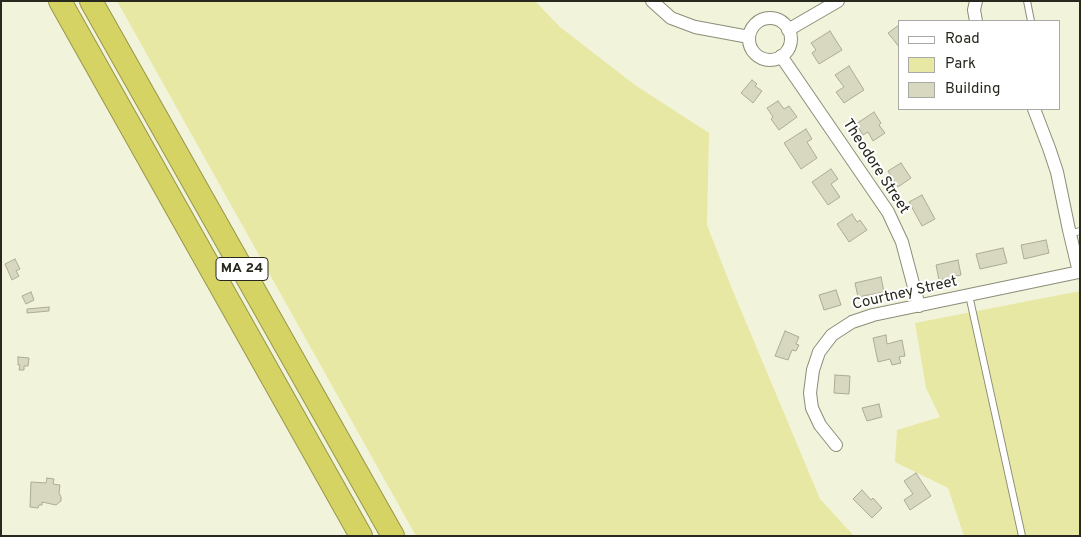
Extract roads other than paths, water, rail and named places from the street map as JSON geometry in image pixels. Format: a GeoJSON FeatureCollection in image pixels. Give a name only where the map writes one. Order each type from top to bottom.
{"type":"FeatureCollection","features":[{"type":"Feature","properties":{"kind":"highway","name":"MA 24"},"geometry":{"type":"LineString","coordinates":[[60,1],[361,536]]}},
{"type":"Feature","properties":{"kind":"highway","name":"MA 24"},"geometry":{"type":"LineString","coordinates":[[92,1],[393,536]]}},
{"type":"Feature","properties":{"kind":"street"},"geometry":{"type":"LineString","coordinates":[[652,1],[671,18],[696,27],[749,37]]}},
{"type":"Feature","properties":{"kind":"street"},"geometry":{"type":"LineString","coordinates":[[788,30],[838,1]]}},
{"type":"Feature","properties":{"kind":"street"},"geometry":{"type":"LineString","coordinates":[[976,1],[974,10],[976,20]]}},
{"type":"Feature","properties":{"kind":"street"},"geometry":{"type":"LineString","coordinates":[[766,19],[777,19],[788,30],[790,44],[781,56],[770,60],[759,57],[751,48],[750,32],[756,23],[766,19]]}},
{"type":"Feature","properties":{"kind":"street","name":"Theodore Street"},"geometry":{"type":"LineString","coordinates":[[781,56],[888,212],[902,242],[919,306]]}},
{"type":"Feature","properties":{"kind":"street","name":"Courtney Street"},"geometry":{"type":"LineString","coordinates":[[836,444],[820,425],[812,408],[810,393],[813,370],[819,352],[832,335],[852,322],[873,316],[1079,271],[1075,233],[1055,166],[1034,110]]}},
{"type":"Feature","properties":{"kind":"lane"},"geometry":{"type":"LineString","coordinates":[[1028,1],[1031,20]]}},
{"type":"Feature","properties":{"kind":"lane"},"geometry":{"type":"LineString","coordinates":[[970,296],[1022,536]]}}]}
